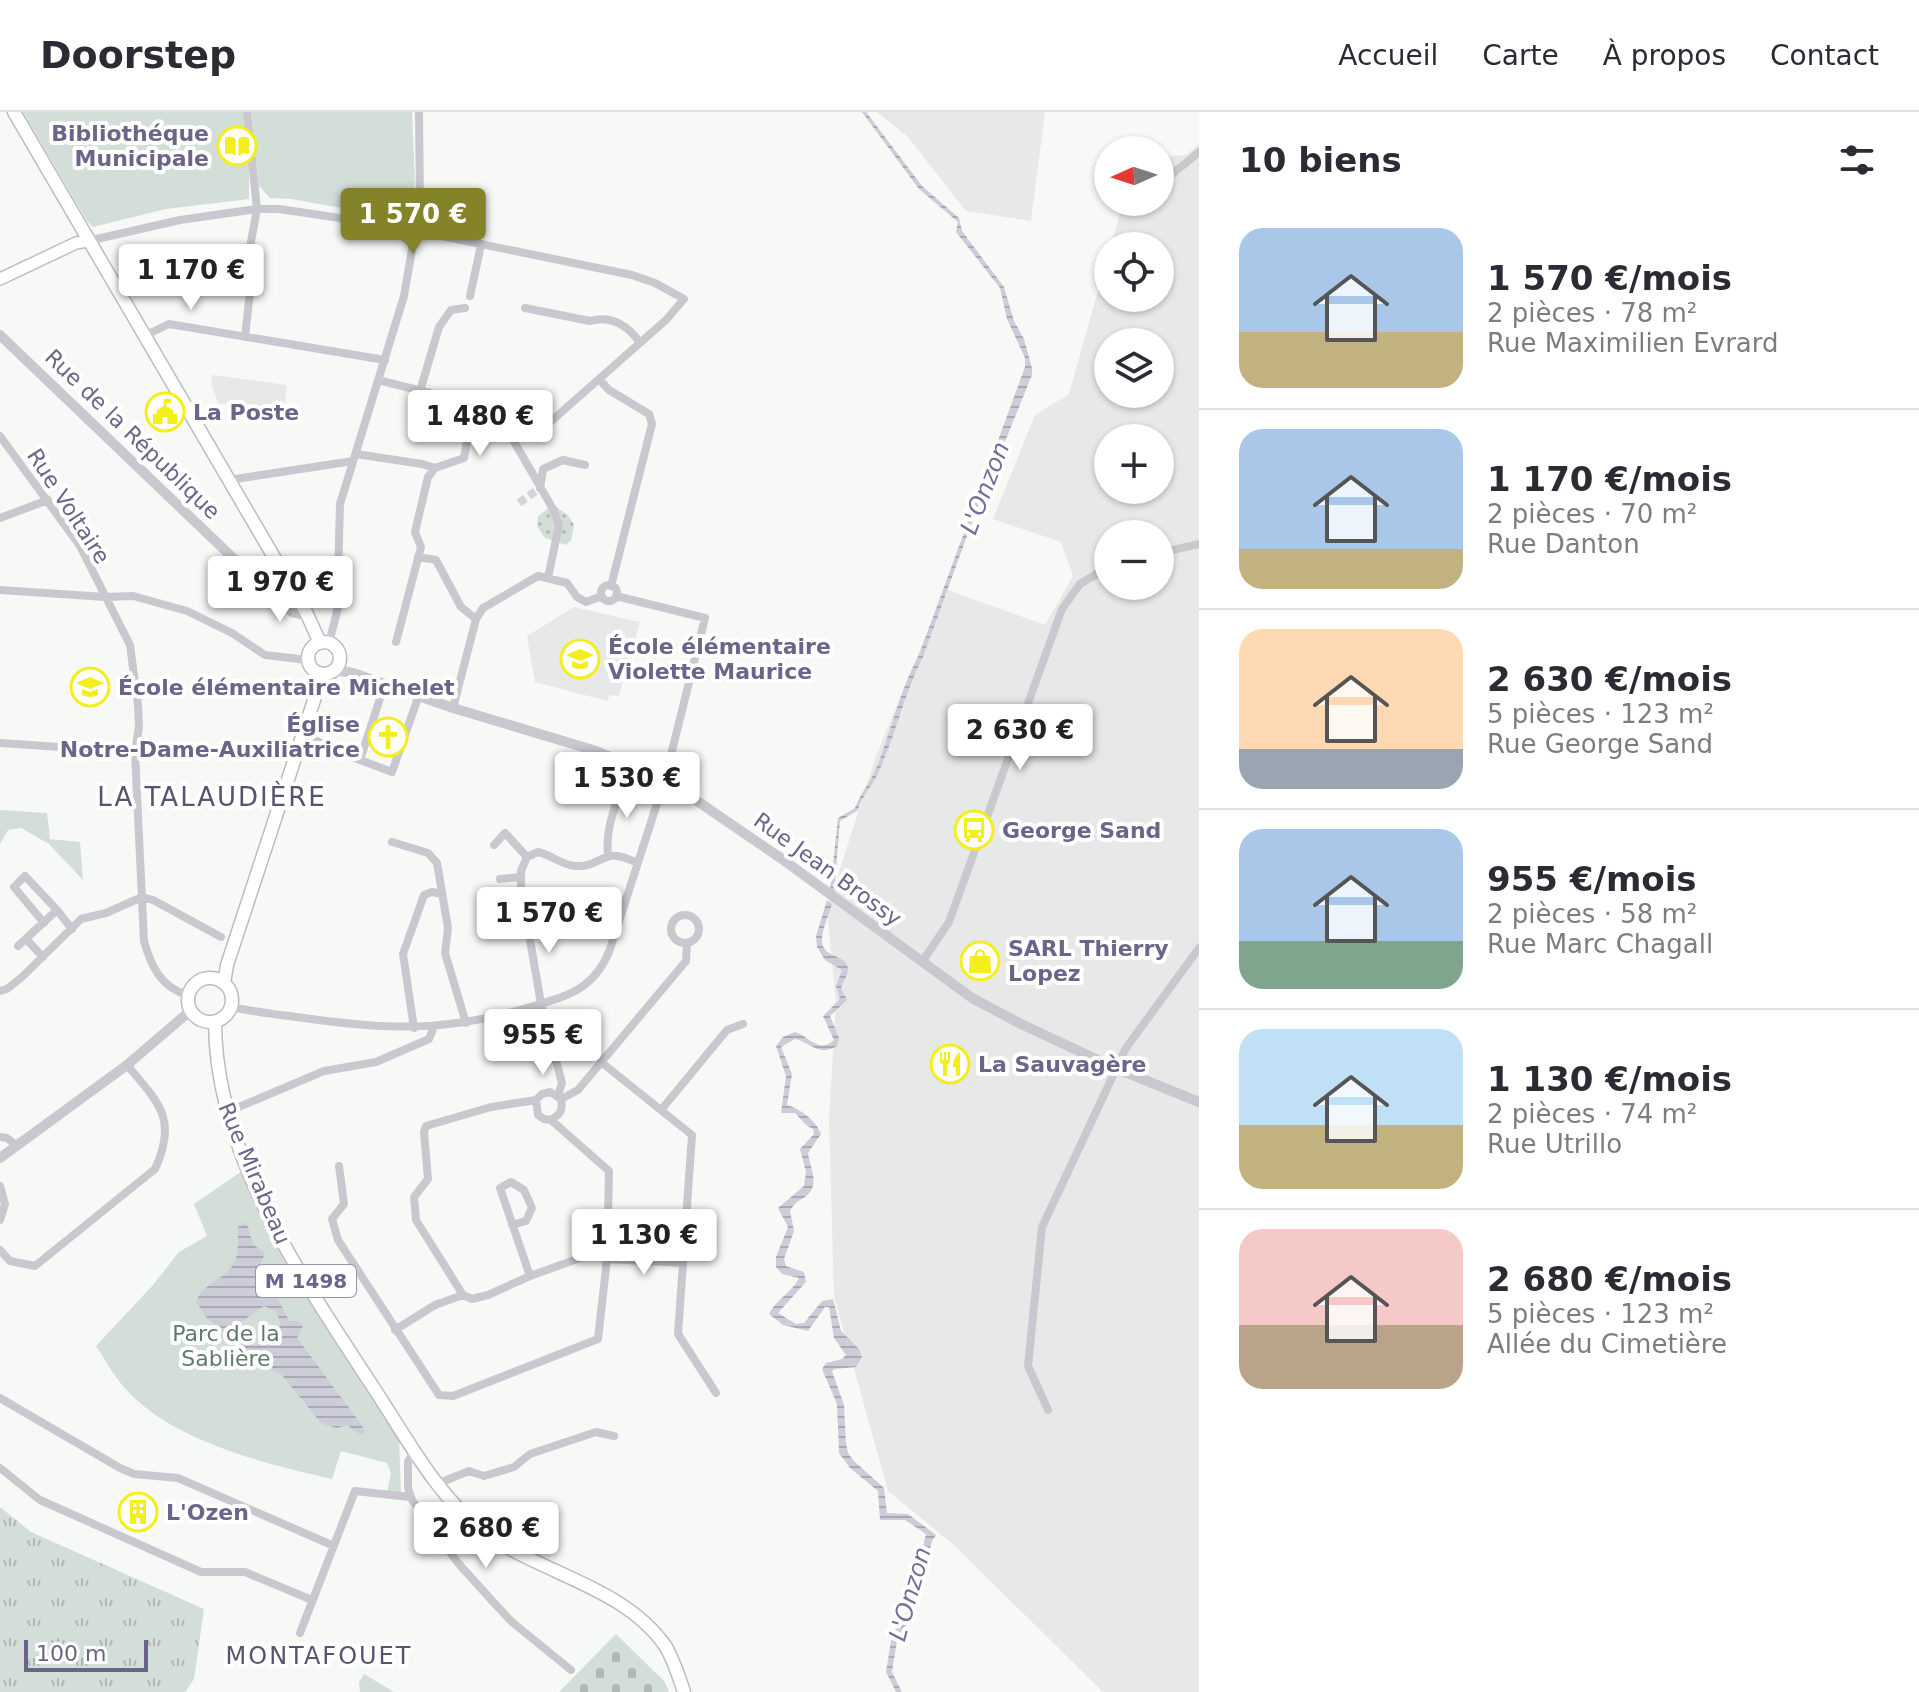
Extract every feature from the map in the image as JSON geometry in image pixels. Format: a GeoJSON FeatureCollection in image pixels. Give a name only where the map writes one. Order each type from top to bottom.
{"type":"FeatureCollection","features":[{"type":"Feature","properties":{"kind":"main road"},"geometry":{"type":"LineString","coordinates":[[14,112],[307,614],[325,643],[336,648],[333,669],[319,685],[227,965],[224,983]]}},
{"type":"Feature","properties":{"kind":"main road"},"geometry":{"type":"LineString","coordinates":[[0,279],[76,243],[88,241]]}},
{"type":"Feature","properties":{"kind":"main road"},"geometry":{"type":"LineString","coordinates":[[325,643],[312,647],[308,660],[312,669],[333,669]]}},
{"type":"Feature","properties":{"kind":"main road"},"geometry":{"type":"LineString","coordinates":[[203,979],[224,983],[231,994],[231,1007],[225,1017],[215,1022],[201,1021],[190,1011],[188,995],[196,982],[203,979]]}},
{"type":"Feature","properties":{"kind":"main road","name":"Rue Mirabeau"},"geometry":{"type":"LineString","coordinates":[[215,1022],[217,1068],[270,1219],[287,1252],[414,1451],[479,1528],[508,1547],[613,1601],[643,1621],[667,1650],[684,1692]]}},
{"type":"Feature","properties":{"kind":"street"},"geometry":{"type":"LineString","coordinates":[[245,337],[250,292],[246,269],[257,209],[247,112]]}},
{"type":"Feature","properties":{"kind":"street"},"geometry":{"type":"LineString","coordinates":[[325,643],[337,612],[340,504],[404,296],[420,207],[419,112]]}},
{"type":"Feature","properties":{"kind":"street"},"geometry":{"type":"LineString","coordinates":[[1174,173],[1199,152]]}},
{"type":"Feature","properties":{"kind":"street"},"geometry":{"type":"LineString","coordinates":[[88,241],[180,220],[257,209],[279,209],[401,227],[408,222],[415,231],[632,275],[684,299],[666,320],[549,423],[378,380]]}},
{"type":"Feature","properties":{"kind":"street"},"geometry":{"type":"LineString","coordinates":[[401,227],[401,238],[406,241],[415,231]]}},
{"type":"Feature","properties":{"kind":"street"},"geometry":{"type":"LineString","coordinates":[[470,296],[481,245]]}},
{"type":"Feature","properties":{"kind":"street"},"geometry":{"type":"LineString","coordinates":[[420,391],[439,327],[451,310],[465,308]]}},
{"type":"Feature","properties":{"kind":"street"},"geometry":{"type":"LineString","coordinates":[[525,308],[622,324],[632,331],[640,343]]}},
{"type":"Feature","properties":{"kind":"street"},"geometry":{"type":"LineString","coordinates":[[144,336],[169,324],[385,360]]}},
{"type":"Feature","properties":{"kind":"street","name":"Rue de la République"},"geometry":{"type":"LineString","coordinates":[[0,335],[292,612],[307,614]]}},
{"type":"Feature","properties":{"kind":"street"},"geometry":{"type":"LineString","coordinates":[[599,379],[609,390],[649,414],[652,424],[611,586]]}},
{"type":"Feature","properties":{"kind":"street"},"geometry":{"type":"LineString","coordinates":[[396,642],[421,547],[415,532],[428,477],[435,468],[464,458],[473,406]]}},
{"type":"Feature","properties":{"kind":"street"},"geometry":{"type":"LineString","coordinates":[[497,412],[559,525],[548,578]]}},
{"type":"Feature","properties":{"kind":"street","name":"Rue Voltaire"},"geometry":{"type":"LineString","coordinates":[[0,436],[80,546],[130,645],[138,705],[135,752],[144,941],[150,962],[160,978],[188,995]]}},
{"type":"Feature","properties":{"kind":"street"},"geometry":{"type":"LineString","coordinates":[[229,480],[354,458],[435,468]]}},
{"type":"Feature","properties":{"kind":"street"},"geometry":{"type":"LineString","coordinates":[[540,488],[543,469],[563,460],[585,465]]}},
{"type":"Feature","properties":{"kind":"street"},"geometry":{"type":"LineString","coordinates":[[0,518],[48,500]]}},
{"type":"Feature","properties":{"kind":"street"},"geometry":{"type":"LineString","coordinates":[[1174,550],[1199,544]]}},
{"type":"Feature","properties":{"kind":"street"},"geometry":{"type":"LineString","coordinates":[[418,557],[436,560],[461,607],[476,619]]}},
{"type":"Feature","properties":{"kind":"street"},"geometry":{"type":"LineString","coordinates":[[453,708],[476,619],[483,608],[538,576],[567,583],[577,597],[586,602],[602,596],[611,601],[616,596],[616,589],[611,586],[604,588],[602,596]]}},
{"type":"Feature","properties":{"kind":"street"},"geometry":{"type":"LineString","coordinates":[[922,962],[949,922],[1062,609],[1080,584],[1094,576]]}},
{"type":"Feature","properties":{"kind":"street"},"geometry":{"type":"LineString","coordinates":[[0,590],[133,596],[187,611],[232,633],[265,655],[308,660]]}},
{"type":"Feature","properties":{"kind":"street"},"geometry":{"type":"LineString","coordinates":[[231,1007],[363,1026],[434,1027],[466,1023],[541,1004],[574,992],[597,975],[610,949],[665,779],[705,618],[616,596]]}},
{"type":"Feature","properties":{"kind":"street","name":"Rue Jean Brossy"},"geometry":{"type":"LineString","coordinates":[[333,669],[593,750],[665,779],[782,859],[972,998],[1115,1068],[1199,1102]]}},
{"type":"Feature","properties":{"kind":"street"},"geometry":{"type":"LineString","coordinates":[[360,760],[385,683]]}},
{"type":"Feature","properties":{"kind":"street"},"geometry":{"type":"LineString","coordinates":[[303,735],[392,772],[419,695]]}},
{"type":"Feature","properties":{"kind":"street"},"geometry":{"type":"LineString","coordinates":[[0,743],[135,752]]}},
{"type":"Feature","properties":{"kind":"street"},"geometry":{"type":"LineString","coordinates":[[608,855],[606,843],[610,823],[623,783]]}},
{"type":"Feature","properties":{"kind":"street"},"geometry":{"type":"LineString","coordinates":[[494,845],[505,833],[527,857]]}},
{"type":"Feature","properties":{"kind":"street"},"geometry":{"type":"LineString","coordinates":[[392,842],[428,853],[437,863],[448,928],[445,953],[466,1023]]}},
{"type":"Feature","properties":{"kind":"street"},"geometry":{"type":"LineString","coordinates":[[551,1120],[559,1116],[563,1108],[559,1097],[562,1083],[541,1004],[521,871],[527,857],[538,852],[571,866],[582,866],[614,854],[637,863]]}},
{"type":"Feature","properties":{"kind":"street"},"geometry":{"type":"LineString","coordinates":[[44,923],[14,887],[25,876],[72,929]]}},
{"type":"Feature","properties":{"kind":"street"},"geometry":{"type":"LineString","coordinates":[[500,879],[521,877]]}},
{"type":"Feature","properties":{"kind":"street"},"geometry":{"type":"LineString","coordinates":[[414,1028],[403,954],[424,895],[432,892],[442,894]]}},
{"type":"Feature","properties":{"kind":"street"},"geometry":{"type":"LineString","coordinates":[[0,991],[7,989],[43,957],[81,919],[106,913],[142,897],[221,937]]}},
{"type":"Feature","properties":{"kind":"street"},"geometry":{"type":"LineString","coordinates":[[525,912],[550,903],[566,908]]}},
{"type":"Feature","properties":{"kind":"street"},"geometry":{"type":"LineString","coordinates":[[18,946],[57,910]]}},
{"type":"Feature","properties":{"kind":"street"},"geometry":{"type":"LineString","coordinates":[[26,939],[43,957]]}},
{"type":"Feature","properties":{"kind":"street"},"geometry":{"type":"LineString","coordinates":[[608,1248],[488,1295],[472,1299],[463,1295],[416,1220],[414,1197],[428,1179],[424,1132],[426,1126],[491,1107],[536,1100],[550,1092],[559,1097],[578,1090],[686,961],[687,943]]}},
{"type":"Feature","properties":{"kind":"street"},"geometry":{"type":"LineString","coordinates":[[1048,1410],[1028,1366],[1042,1227],[1126,1048],[1199,948]]}},
{"type":"Feature","properties":{"kind":"street"},"geometry":{"type":"LineString","coordinates":[[0,1158],[127,1065],[190,1011]]}},
{"type":"Feature","properties":{"kind":"street"},"geometry":{"type":"LineString","coordinates":[[661,1110],[727,1030],[743,1024]]}},
{"type":"Feature","properties":{"kind":"street"},"geometry":{"type":"LineString","coordinates":[[232,1110],[324,1071],[376,1062],[429,1039],[434,1027]]}},
{"type":"Feature","properties":{"kind":"street"},"geometry":{"type":"LineString","coordinates":[[601,1062],[692,1135],[678,1334],[716,1393]]}},
{"type":"Feature","properties":{"kind":"street"},"geometry":{"type":"LineString","coordinates":[[0,1250],[10,1261],[35,1266],[155,1169],[163,1151],[166,1120],[154,1097],[127,1065]]}},
{"type":"Feature","properties":{"kind":"street"},"geometry":{"type":"LineString","coordinates":[[339,1166],[344,1204],[332,1219],[338,1240],[439,1395],[453,1396],[598,1339],[608,1248],[609,1171],[551,1120],[538,1115],[536,1100]]}},
{"type":"Feature","properties":{"kind":"street"},"geometry":{"type":"LineString","coordinates":[[0,1137],[17,1146]]}},
{"type":"Feature","properties":{"kind":"street"},"geometry":{"type":"LineString","coordinates":[[512,1225],[526,1221],[532,1208],[524,1190],[511,1182],[500,1188],[512,1225],[530,1276]]}},
{"type":"Feature","properties":{"kind":"street"},"geometry":{"type":"LineString","coordinates":[[0,1186],[5,1204],[0,1220]]}},
{"type":"Feature","properties":{"kind":"street"},"geometry":{"type":"LineString","coordinates":[[607,1259],[683,1263]]}},
{"type":"Feature","properties":{"kind":"street"},"geometry":{"type":"LineString","coordinates":[[395,1330],[435,1305],[463,1295]]}},
{"type":"Feature","properties":{"kind":"street"},"geometry":{"type":"LineString","coordinates":[[0,1398],[134,1474],[178,1478],[334,1546]]}},
{"type":"Feature","properties":{"kind":"street"},"geometry":{"type":"LineString","coordinates":[[439,1483],[469,1471],[484,1476],[514,1467],[530,1454],[596,1432],[614,1436]]}},
{"type":"Feature","properties":{"kind":"street"},"geometry":{"type":"LineString","coordinates":[[414,1451],[408,1462],[410,1497],[458,1563],[496,1605],[571,1670]]}},
{"type":"Feature","properties":{"kind":"street"},"geometry":{"type":"LineString","coordinates":[[0,1468],[40,1500],[201,1572],[245,1572],[312,1600]]}},
{"type":"Feature","properties":{"kind":"street"},"geometry":{"type":"LineString","coordinates":[[300,1633],[355,1491],[410,1497]]}},
{"type":"Feature","properties":{"kind":"shaded area"},"geometry":{"type":"Polygon","coordinates":[[[862,112],[866,112],[922,186],[959,218],[962,231],[1004,287],[1014,321],[1024,339],[1032,375],[991,470],[879,771],[858,810],[840,821],[834,894],[830,891],[838,818],[855,808],[878,764],[1025,367],[1025,358],[1007,319],[1000,288],[956,232],[958,222],[919,189],[862,112]]]}},
{"type":"Feature","properties":{"kind":"shaded area"},"geometry":{"type":"Polygon","coordinates":[[[877,112],[1045,112],[1031,221],[966,211],[907,136],[877,112]]]}},
{"type":"Feature","properties":{"kind":"shaded area"},"geometry":{"type":"Polygon","coordinates":[[[1199,144],[1199,1692],[1103,1692],[955,1546],[888,1491],[834,1297],[829,1120],[836,1002],[827,910],[876,756],[945,589],[1045,625],[1073,576],[1061,542],[993,519],[1035,415],[1069,394],[1094,305],[1094,312],[1174,312],[1174,232],[1115,232],[1119,216],[1174,216],[1174,156],[1186,155],[1199,144]]]}},
{"type":"Feature","properties":{"kind":"shaded area"},"geometry":{"type":"Polygon","coordinates":[[[212,375],[287,385],[284,410],[218,403],[211,383],[212,375]]]}},
{"type":"Feature","properties":{"kind":"shaded area","name":"École élémentaire Violette Maurice"},"geometry":{"type":"Polygon","coordinates":[[[574,607],[640,622],[619,696],[610,695],[607,701],[535,682],[527,636],[574,607]]]}},
{"type":"Feature","properties":{"kind":"shaded area"},"geometry":{"type":"Polygon","coordinates":[[[827,900],[832,904],[822,942],[827,951],[847,964],[848,971],[841,988],[847,1000],[830,1016],[839,1038],[837,1046],[820,1050],[795,1039],[781,1047],[792,1074],[787,1105],[807,1116],[821,1134],[808,1153],[814,1182],[810,1192],[790,1211],[794,1231],[784,1259],[786,1266],[804,1272],[806,1282],[778,1313],[796,1324],[804,1323],[822,1301],[833,1299],[841,1331],[859,1349],[862,1357],[856,1367],[832,1371],[844,1405],[848,1453],[884,1488],[887,1513],[908,1514],[936,1535],[913,1614],[897,1641],[892,1672],[902,1692],[896,1692],[886,1672],[892,1635],[907,1612],[926,1534],[905,1520],[880,1520],[878,1491],[850,1468],[839,1453],[837,1404],[822,1369],[826,1363],[846,1355],[834,1338],[829,1307],[825,1307],[808,1331],[783,1325],[769,1314],[799,1278],[782,1274],[776,1267],[776,1257],[788,1227],[778,1208],[804,1186],[806,1172],[800,1149],[814,1134],[813,1129],[795,1113],[781,1113],[786,1076],[776,1046],[783,1037],[795,1032],[819,1045],[834,1040],[823,1016],[840,999],[836,986],[842,970],[825,960],[817,947],[816,936],[827,900]]]}},
{"type":"Feature","properties":{"kind":"shaded area"},"geometry":{"type":"Polygon","coordinates":[[[246,1222],[254,1244],[265,1252],[261,1264],[289,1321],[299,1321],[303,1326],[297,1338],[361,1424],[365,1432],[361,1435],[347,1425],[337,1428],[322,1424],[281,1374],[252,1359],[207,1318],[196,1302],[202,1291],[233,1265],[238,1227],[246,1222]],[[264,1306],[238,1324],[239,1334],[254,1346],[274,1337],[281,1324],[276,1311],[264,1306]]]}},
{"type":"Feature","properties":{"kind":"green space"},"geometry":{"type":"Polygon","coordinates":[[[23,112],[244,112],[249,199],[166,209],[93,227],[23,112]]]}},
{"type":"Feature","properties":{"kind":"green space"},"geometry":{"type":"Polygon","coordinates":[[[251,112],[412,112],[415,182],[412,206],[398,218],[270,198],[259,186],[251,112]]]}},
{"type":"Feature","properties":{"kind":"green space"},"geometry":{"type":"Polygon","coordinates":[[[553,505],[568,515],[574,525],[571,540],[566,545],[545,538],[537,526],[538,516],[553,505]]]}},
{"type":"Feature","properties":{"kind":"green space"},"geometry":{"type":"Polygon","coordinates":[[[0,810],[47,813],[50,839],[80,842],[83,880],[49,844],[21,828],[8,830],[0,844],[0,810]]]}},
{"type":"Feature","properties":{"kind":"green space","name":"Parc de la Sablière"},"geometry":{"type":"Polygon","coordinates":[[[242,1171],[282,1256],[399,1437],[401,1492],[387,1492],[391,1473],[387,1463],[341,1451],[332,1479],[249,1458],[193,1436],[143,1406],[120,1382],[96,1346],[179,1252],[207,1236],[194,1204],[242,1171]]]}},
{"type":"Feature","properties":{"kind":"green space"},"geometry":{"type":"Polygon","coordinates":[[[0,1507],[31,1532],[204,1609],[194,1679],[185,1692],[0,1692],[0,1507]]]}},
{"type":"Feature","properties":{"kind":"green space"},"geometry":{"type":"Polygon","coordinates":[[[616,1634],[665,1682],[669,1692],[559,1692],[616,1634]]]}},
{"type":"Feature","properties":{"kind":"green space"},"geometry":{"type":"Polygon","coordinates":[[[364,1674],[394,1692],[360,1692],[359,1682],[364,1674]]]}},
{"type":"Feature","properties":{"kind":"tunnel"},"geometry":{"type":"LineString","coordinates":[[519,503],[540,488]]}},
{"type":"Feature","properties":{"kind":"place","name":"Bibliothéque Municipale"},"geometry":{"type":"Point","coordinates":[237,146]}},
{"type":"Feature","properties":{"kind":"place","name":"La Poste"},"geometry":{"type":"Point","coordinates":[165,412]}},
{"type":"Feature","properties":{"kind":"place","name":"École élémentaire Violette Maurice"},"geometry":{"type":"Point","coordinates":[580,659]}},
{"type":"Feature","properties":{"kind":"place","name":"École élémentaire Michelet"},"geometry":{"type":"Point","coordinates":[90,687]}},
{"type":"Feature","properties":{"kind":"place","name":"Église Notre-Dame-Auxiliatrice"},"geometry":{"type":"Point","coordinates":[388,737]}},
{"type":"Feature","properties":{"kind":"place","name":"George Sand"},"geometry":{"type":"Point","coordinates":[974,830]}},
{"type":"Feature","properties":{"kind":"place","name":"SARL Thierry Lopez"},"geometry":{"type":"Point","coordinates":[980,961]}},
{"type":"Feature","properties":{"kind":"place","name":"La Sauvagère"},"geometry":{"type":"Point","coordinates":[950,1064]}},
{"type":"Feature","properties":{"kind":"place","name":"L'Ozen"},"geometry":{"type":"Point","coordinates":[138,1512]}},
{"type":"Feature","properties":{"kind":"district","name":"LA TALAUDIÈRE"},"geometry":{"type":"Point","coordinates":[212,797]}},
{"type":"Feature","properties":{"kind":"district","name":"MONTAFOUET"},"geometry":{"type":"Point","coordinates":[319,1656]}},
{"type":"Feature","properties":{"kind":"water label","name":"L'Onzon"},"geometry":{"type":"Point","coordinates":[985,488]}},
{"type":"Feature","properties":{"kind":"water label","name":"L'Onzon"},"geometry":{"type":"Point","coordinates":[910,1594]}}]}
